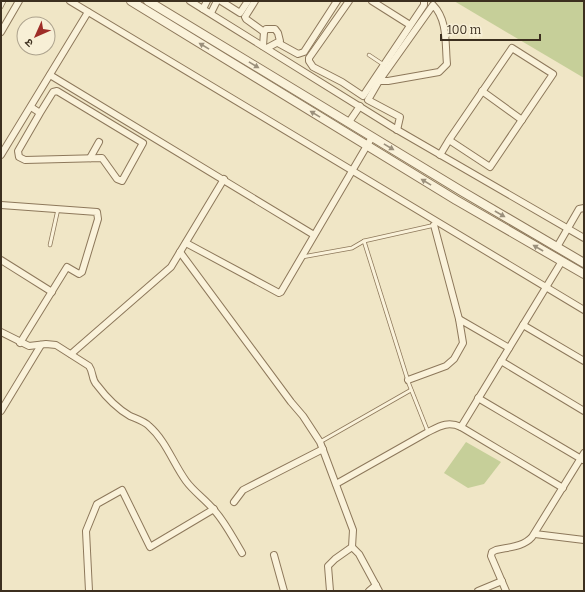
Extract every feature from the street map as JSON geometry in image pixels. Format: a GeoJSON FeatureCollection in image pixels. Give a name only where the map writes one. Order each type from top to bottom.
{"type":"FeatureCollection","features":[{"type":"Feature","properties":{"kind":"street"},"geometry":{"type":"LineString","coordinates":[[2,30],[20,1]]}},
{"type":"Feature","properties":{"kind":"street"},"geometry":{"type":"LineString","coordinates":[[70,1],[352,170],[437,224],[584,310]]}},
{"type":"Feature","properties":{"kind":"street"},"geometry":{"type":"LineString","coordinates":[[131,1],[456,200],[584,274]]}},
{"type":"Feature","properties":{"kind":"street"},"geometry":{"type":"LineString","coordinates":[[148,1],[584,263]]}},
{"type":"Feature","properties":{"kind":"street"},"geometry":{"type":"LineString","coordinates":[[190,1],[397,130],[584,238]]}},
{"type":"Feature","properties":{"kind":"street"},"geometry":{"type":"LineString","coordinates":[[203,8],[207,1]]}},
{"type":"Feature","properties":{"kind":"street"},"geometry":{"type":"LineString","coordinates":[[211,13],[217,1]]}},
{"type":"Feature","properties":{"kind":"street"},"geometry":{"type":"LineString","coordinates":[[221,1],[240,13],[248,1]]}},
{"type":"Feature","properties":{"kind":"street"},"geometry":{"type":"LineString","coordinates":[[254,1],[245,17],[264,32]]}},
{"type":"Feature","properties":{"kind":"street"},"geometry":{"type":"LineString","coordinates":[[265,47],[278,43],[298,54],[301,54],[304,52],[337,1]]}},
{"type":"Feature","properties":{"kind":"street"},"geometry":{"type":"LineString","coordinates":[[349,1],[309,58],[309,61],[313,66],[342,82],[363,96],[424,5],[424,1]]}},
{"type":"Feature","properties":{"kind":"street"},"geometry":{"type":"LineString","coordinates":[[372,1],[410,24]]}},
{"type":"Feature","properties":{"kind":"street"},"geometry":{"type":"LineString","coordinates":[[379,81],[388,81],[439,72],[447,64],[443,21],[439,10],[434,5],[379,81],[368,100],[400,117],[397,130]]}},
{"type":"Feature","properties":{"kind":"street"},"geometry":{"type":"LineString","coordinates":[[1,155],[88,12]]}},
{"type":"Feature","properties":{"kind":"street"},"geometry":{"type":"LineString","coordinates":[[264,32],[266,29],[275,29],[280,38],[278,43]]}},
{"type":"Feature","properties":{"kind":"street"},"geometry":{"type":"LineString","coordinates":[[264,32],[265,47]]}},
{"type":"Feature","properties":{"kind":"street"},"geometry":{"type":"LineString","coordinates":[[440,155],[449,140],[512,48],[553,74],[490,167],[449,140]]}},
{"type":"Feature","properties":{"kind":"street"},"geometry":{"type":"LineString","coordinates":[[50,75],[314,234]]}},
{"type":"Feature","properties":{"kind":"street"},"geometry":{"type":"LineString","coordinates":[[324,84],[329,75]]}},
{"type":"Feature","properties":{"kind":"street"},"geometry":{"type":"LineString","coordinates":[[337,92],[342,82]]}},
{"type":"Feature","properties":{"kind":"street"},"geometry":{"type":"LineString","coordinates":[[143,143],[57,91],[53,92],[18,151],[19,157],[25,160],[102,158],[117,179],[122,181],[148,134]]}},
{"type":"Feature","properties":{"kind":"street"},"geometry":{"type":"LineString","coordinates":[[482,91],[522,120]]}},
{"type":"Feature","properties":{"kind":"street"},"geometry":{"type":"LineString","coordinates":[[348,122],[360,106]]}},
{"type":"Feature","properties":{"kind":"street"},"geometry":{"type":"LineString","coordinates":[[30,107],[40,113]]}},
{"type":"Feature","properties":{"kind":"street"},"geometry":{"type":"LineString","coordinates":[[25,116],[35,122]]}},
{"type":"Feature","properties":{"kind":"street"},"geometry":{"type":"LineString","coordinates":[[186,242],[279,293],[282,291],[300,257],[372,137]]}},
{"type":"Feature","properties":{"kind":"street"},"geometry":{"type":"LineString","coordinates":[[90,158],[99,142]]}},
{"type":"Feature","properties":{"kind":"street"},"geometry":{"type":"LineString","coordinates":[[71,354],[171,267],[224,179]]}},
{"type":"Feature","properties":{"kind":"street"},"geometry":{"type":"LineString","coordinates":[[1,205],[98,212],[98,219],[82,272],[79,274],[67,268],[20,343]]}},
{"type":"Feature","properties":{"kind":"street"},"geometry":{"type":"LineString","coordinates":[[557,247],[579,209],[584,208]]}},
{"type":"Feature","properties":{"kind":"street"},"geometry":{"type":"LineString","coordinates":[[408,380],[446,366],[454,359],[463,343],[459,319],[437,224]]}},
{"type":"Feature","properties":{"kind":"street"},"geometry":{"type":"LineString","coordinates":[[180,252],[286,396],[303,416],[320,442],[353,530],[352,547],[359,554],[377,588],[368,591]]}},
{"type":"Feature","properties":{"kind":"street"},"geometry":{"type":"LineString","coordinates":[[1,260],[52,292]]}},
{"type":"Feature","properties":{"kind":"street"},"geometry":{"type":"LineString","coordinates":[[461,427],[562,261]]}},
{"type":"Feature","properties":{"kind":"street"},"geometry":{"type":"LineString","coordinates":[[459,319],[509,348]]}},
{"type":"Feature","properties":{"kind":"street"},"geometry":{"type":"LineString","coordinates":[[523,325],[584,360]]}},
{"type":"Feature","properties":{"kind":"street"},"geometry":{"type":"LineString","coordinates":[[1,332],[20,343],[29,346],[51,344],[71,354],[89,366],[93,371],[93,380],[95,384],[119,408],[148,425],[164,443],[185,479],[195,492],[214,509],[242,553]]}},
{"type":"Feature","properties":{"kind":"street"},"geometry":{"type":"LineString","coordinates":[[1,410],[41,345]]}},
{"type":"Feature","properties":{"kind":"street"},"geometry":{"type":"LineString","coordinates":[[501,362],[584,411]]}},
{"type":"Feature","properties":{"kind":"street"},"geometry":{"type":"LineString","coordinates":[[478,398],[582,460]]}},
{"type":"Feature","properties":{"kind":"street"},"geometry":{"type":"LineString","coordinates":[[336,484],[428,432],[446,424],[454,424],[563,488]]}},
{"type":"Feature","properties":{"kind":"street"},"geometry":{"type":"LineString","coordinates":[[234,502],[243,490],[323,449]]}},
{"type":"Feature","properties":{"kind":"street"},"geometry":{"type":"LineString","coordinates":[[506,591],[491,556],[492,552],[522,545],[528,542],[535,534],[582,460],[584,453]]}},
{"type":"Feature","properties":{"kind":"street"},"geometry":{"type":"LineString","coordinates":[[89,591],[86,532],[97,504],[122,490],[150,547],[214,509]]}},
{"type":"Feature","properties":{"kind":"street"},"geometry":{"type":"LineString","coordinates":[[535,534],[584,540]]}},
{"type":"Feature","properties":{"kind":"street"},"geometry":{"type":"LineString","coordinates":[[330,591],[328,566],[352,547]]}},
{"type":"Feature","properties":{"kind":"street"},"geometry":{"type":"LineString","coordinates":[[274,555],[284,591]]}},
{"type":"Feature","properties":{"kind":"street"},"geometry":{"type":"LineString","coordinates":[[478,591],[502,581]]}},
{"type":"Feature","properties":{"kind":"lane"},"geometry":{"type":"LineString","coordinates":[[1,7],[4,1]]}},
{"type":"Feature","properties":{"kind":"lane"},"geometry":{"type":"LineString","coordinates":[[369,55],[384,65]]}},
{"type":"Feature","properties":{"kind":"lane"},"geometry":{"type":"LineString","coordinates":[[50,245],[58,209]]}},
{"type":"Feature","properties":{"kind":"lane"},"geometry":{"type":"LineString","coordinates":[[300,257],[352,248],[364,241],[437,224]]}},
{"type":"Feature","properties":{"kind":"lane"},"geometry":{"type":"LineString","coordinates":[[364,241],[411,390],[428,432]]}},
{"type":"Feature","properties":{"kind":"lane"},"geometry":{"type":"LineString","coordinates":[[320,442],[411,390]]}},
{"type":"Feature","properties":{"kind":"green space"},"geometry":{"type":"Polygon","coordinates":[[[454,1],[584,1],[584,78],[454,1]]]}},
{"type":"Feature","properties":{"kind":"green space"},"geometry":{"type":"Polygon","coordinates":[[[466,442],[501,462],[484,484],[468,488],[444,473],[466,442]]]}}]}
